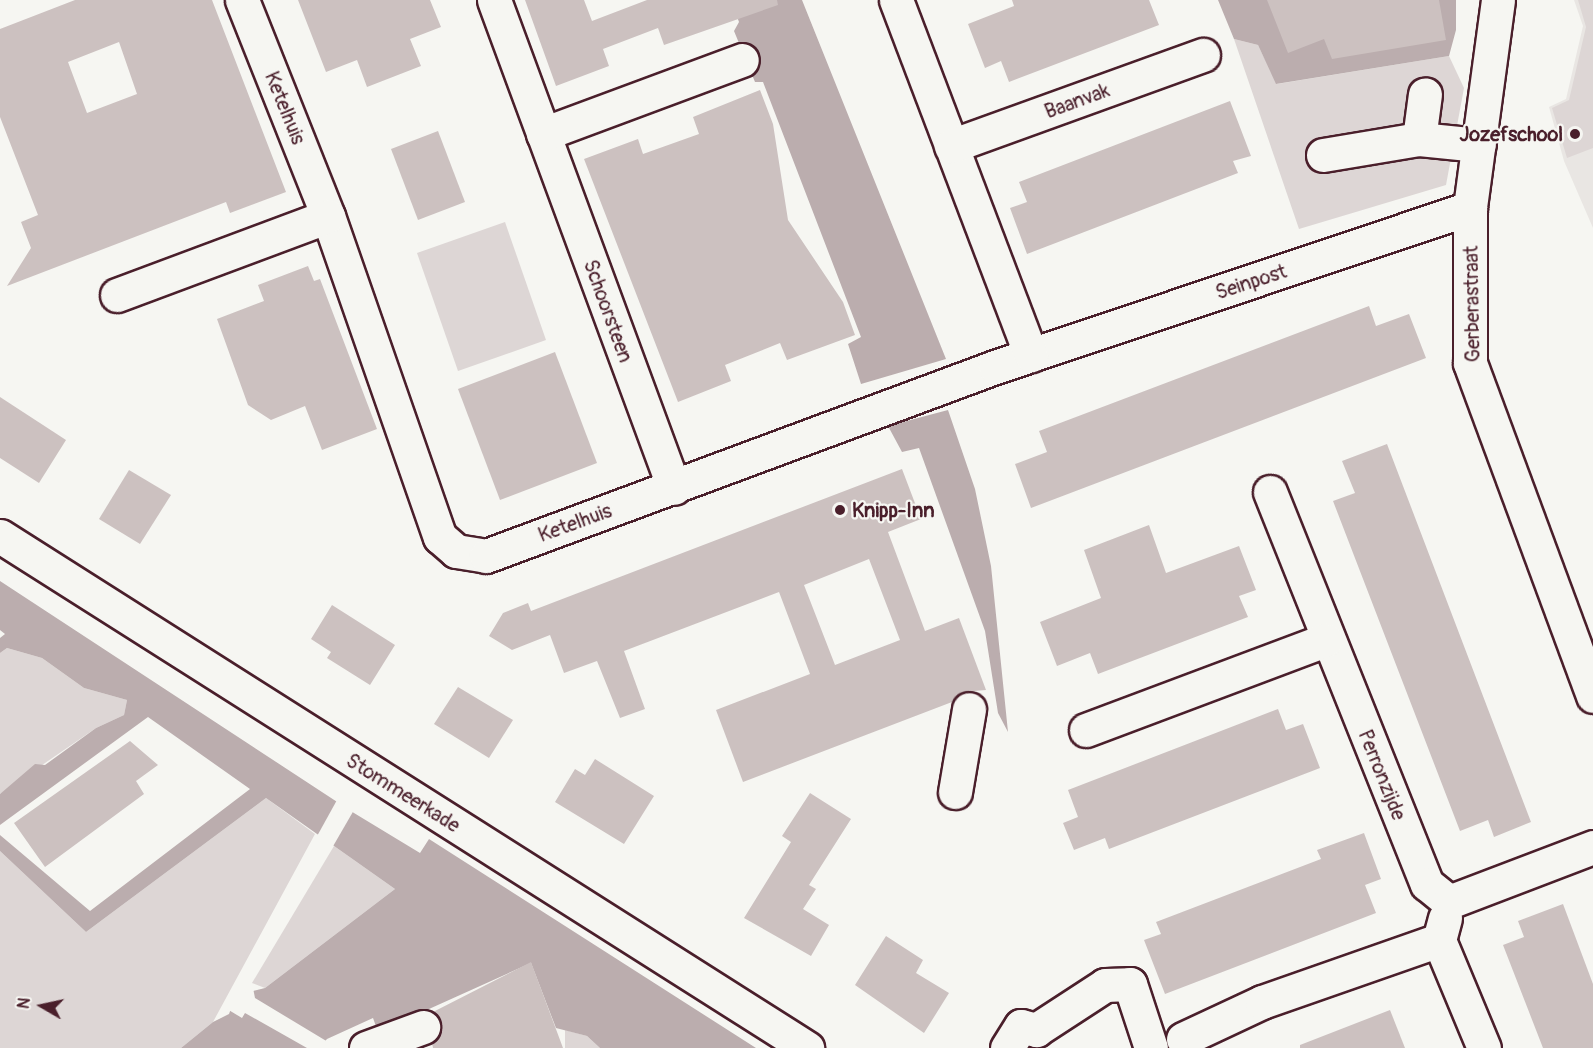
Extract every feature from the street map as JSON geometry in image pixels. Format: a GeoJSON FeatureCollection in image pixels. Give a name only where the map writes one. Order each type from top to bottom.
{"type":"FeatureCollection","features":[{"type":"Feature","properties":{"kind":"street","name":"Ketelhuis"},"geometry":{"type":"LineString","coordinates":[[242,0],[328,216],[440,537],[456,551],[486,556],[1031,355]]}},
{"type":"Feature","properties":{"kind":"street","name":"Schoorsteen"},"geometry":{"type":"LineString","coordinates":[[494,0],[674,488]]}},
{"type":"Feature","properties":{"kind":"street"},"geometry":{"type":"LineString","coordinates":[[896,0],[1031,355]]}},
{"type":"Feature","properties":{"kind":"street","name":"Gerberastraat"},"geometry":{"type":"LineString","coordinates":[[1498,0],[1470,208],[1470,363],[1593,696]]}},
{"type":"Feature","properties":{"kind":"street","name":"Baanvak"},"geometry":{"type":"LineString","coordinates":[[951,146],[1203,55]]}},
{"type":"Feature","properties":{"kind":"street"},"geometry":{"type":"LineString","coordinates":[[543,134],[742,60]]}},
{"type":"Feature","properties":{"kind":"street"},"geometry":{"type":"LineString","coordinates":[[1419,139],[1425,94]]}},
{"type":"Feature","properties":{"kind":"street"},"geometry":{"type":"LineString","coordinates":[[1323,154],[1419,139],[1479,145]]}},
{"type":"Feature","properties":{"kind":"street","name":"Seinpost"},"geometry":{"type":"LineString","coordinates":[[1031,355],[1470,208]]}},
{"type":"Feature","properties":{"kind":"street"},"geometry":{"type":"LineString","coordinates":[[117,296],[328,216]]}},
{"type":"Feature","properties":{"kind":"street","name":"Perronzijde"},"geometry":{"type":"LineString","coordinates":[[1270,492],[1326,639],[1427,884],[1449,902]]}},
{"type":"Feature","properties":{"kind":"street","name":"Stommeerkade"},"geometry":{"type":"LineString","coordinates":[[0,536],[807,1048]]}},
{"type":"Feature","properties":{"kind":"street"},"geometry":{"type":"LineString","coordinates":[[1086,730],[1326,639]]}},
{"type":"Feature","properties":{"kind":"street"},"geometry":{"type":"LineString","coordinates":[[955,792],[969,709]]}},
{"type":"Feature","properties":{"kind":"street"},"geometry":{"type":"LineString","coordinates":[[1484,1048],[1439,940],[1449,902],[1593,847]]}},
{"type":"Feature","properties":{"kind":"street"},"geometry":{"type":"LineString","coordinates":[[1183,1039],[1262,1002],[1439,940]]}},
{"type":"Feature","properties":{"kind":"street"},"geometry":{"type":"LineString","coordinates":[[1006,1048],[1021,1026],[1036,1030],[1105,985],[1130,984],[1151,1048]]}},
{"type":"Feature","properties":{"kind":"street"},"geometry":{"type":"LineString","coordinates":[[366,1048],[423,1027]]}},
{"type":"Feature","properties":{"kind":"shaded area"},"geometry":{"type":"Polygon","coordinates":[[[731,0],[802,0],[946,359],[861,384],[848,344],[861,337],[763,82],[755,82],[734,31],[739,22],[731,0]]]}},
{"type":"Feature","properties":{"kind":"shaded area"},"geometry":{"type":"Polygon","coordinates":[[[1218,0],[1456,0],[1456,30],[1449,56],[1276,84],[1258,45],[1234,39],[1218,0]]]}},
{"type":"Feature","properties":{"kind":"shaded area","name":"Jozefschool"},"geometry":{"type":"Polygon","coordinates":[[[1574,0],[1593,0],[1593,228],[1564,161],[1549,107],[1566,99],[1583,26],[1574,0]]]}},
{"type":"Feature","properties":{"kind":"shaded area","name":"Jozefschool"},"geometry":{"type":"Polygon","coordinates":[[[1578,0],[1593,0],[1593,148],[1567,158],[1552,108],[1569,100],[1586,27],[1578,0]]]}},
{"type":"Feature","properties":{"kind":"shaded area"},"geometry":{"type":"Polygon","coordinates":[[[1234,39],[1258,45],[1277,84],[1449,56],[1464,88],[1446,185],[1299,229],[1234,39]]]}},
{"type":"Feature","properties":{"kind":"shaded area"},"geometry":{"type":"Polygon","coordinates":[[[505,222],[546,340],[458,371],[417,253],[505,222]]]}},
{"type":"Feature","properties":{"kind":"shaded area"},"geometry":{"type":"Polygon","coordinates":[[[948,410],[975,489],[991,566],[1008,732],[998,713],[985,631],[919,448],[902,452],[888,426],[948,410]]]}},
{"type":"Feature","properties":{"kind":"shaded area"},"geometry":{"type":"Polygon","coordinates":[[[0,581],[354,813],[420,853],[429,839],[756,1048],[600,1048],[587,1036],[556,1028],[531,963],[378,1032],[373,1018],[327,1039],[319,1048],[181,1048],[213,1022],[229,1014],[233,1003],[245,993],[265,988],[395,889],[266,798],[86,932],[0,851],[0,835],[90,911],[250,789],[148,717],[0,825],[0,794],[35,764],[45,765],[96,728],[124,715],[127,700],[84,688],[42,658],[7,648],[0,653],[0,638],[5,634],[0,630],[0,581]]]}},
{"type":"Feature","properties":{"kind":"shaded area"},"geometry":{"type":"Polygon","coordinates":[[[7,648],[42,658],[84,688],[127,700],[124,715],[96,728],[0,794],[0,653],[7,648]]]}},
{"type":"Feature","properties":{"kind":"shaded area"},"geometry":{"type":"Polygon","coordinates":[[[266,798],[315,834],[213,1022],[181,1048],[0,1048],[0,851],[86,932],[266,798]]]}},
{"type":"Feature","properties":{"kind":"shaded area"},"geometry":{"type":"Polygon","coordinates":[[[334,846],[395,889],[265,988],[252,983],[334,846]]]}},
{"type":"Feature","properties":{"kind":"shaded area"},"geometry":{"type":"Polygon","coordinates":[[[565,1030],[587,1036],[600,1048],[565,1048],[565,1030]]]}},
{"type":"Feature","properties":{"kind":"pier"},"geometry":{"type":"Polygon","coordinates":[[[337,800],[354,810],[332,848],[316,838],[337,800]]]}},
{"type":"Feature","properties":{"kind":"pier"},"geometry":{"type":"Polygon","coordinates":[[[253,988],[255,998],[328,1042],[323,1048],[307,1048],[245,1013],[242,1018],[227,1009],[231,1000],[253,988]]]}},
{"type":"Feature","properties":{"kind":"building"},"geometry":{"type":"Polygon","coordinates":[[[75,0],[212,0],[286,192],[230,213],[226,202],[7,286],[31,248],[21,222],[38,215],[0,117],[0,29],[75,0]],[[119,42],[68,62],[87,113],[137,94],[119,42]]]}},
{"type":"Feature","properties":{"kind":"building"},"geometry":{"type":"Polygon","coordinates":[[[298,0],[430,0],[441,27],[410,39],[421,66],[367,87],[357,60],[326,72],[298,0]]]}},
{"type":"Feature","properties":{"kind":"building"},"geometry":{"type":"Polygon","coordinates":[[[525,0],[584,0],[592,21],[647,0],[777,0],[778,5],[664,45],[658,28],[603,49],[609,66],[556,86],[525,0]]]}},
{"type":"Feature","properties":{"kind":"building"},"geometry":{"type":"Polygon","coordinates":[[[1012,0],[1149,0],[1159,25],[1009,82],[1001,61],[985,68],[968,24],[1014,6],[1012,0]]]}},
{"type":"Feature","properties":{"kind":"building"},"geometry":{"type":"Polygon","coordinates":[[[1267,0],[1439,0],[1446,40],[1332,59],[1324,39],[1288,53],[1267,0]]]}},
{"type":"Feature","properties":{"kind":"building"},"geometry":{"type":"Polygon","coordinates":[[[760,90],[773,124],[788,220],[843,302],[855,335],[787,360],[780,343],[725,365],[731,381],[678,402],[584,159],[638,139],[643,154],[699,134],[693,117],[760,90]]]}},
{"type":"Feature","properties":{"kind":"building"},"geometry":{"type":"Polygon","coordinates":[[[1230,101],[1251,156],[1233,161],[1238,173],[1027,254],[1010,208],[1027,202],[1019,182],[1230,101]]]}},
{"type":"Feature","properties":{"kind":"building"},"geometry":{"type":"Polygon","coordinates":[[[438,131],[465,202],[418,220],[391,149],[438,131]]]}},
{"type":"Feature","properties":{"kind":"building"},"geometry":{"type":"Polygon","coordinates":[[[308,266],[314,281],[320,279],[377,429],[322,450],[305,406],[271,420],[248,405],[217,319],[264,301],[258,285],[308,266]]]}},
{"type":"Feature","properties":{"kind":"building"},"geometry":{"type":"Polygon","coordinates":[[[1369,306],[1376,326],[1409,314],[1426,358],[1031,508],[1015,464],[1047,452],[1039,431],[1369,306]]]}},
{"type":"Feature","properties":{"kind":"building"},"geometry":{"type":"Polygon","coordinates":[[[555,352],[597,463],[500,500],[458,389],[555,352]]]}},
{"type":"Feature","properties":{"kind":"building"},"geometry":{"type":"Polygon","coordinates":[[[0,397],[66,440],[39,483],[0,458],[0,397]]]}},
{"type":"Feature","properties":{"kind":"building"},"geometry":{"type":"Polygon","coordinates":[[[1387,444],[1531,822],[1494,837],[1488,820],[1460,831],[1333,501],[1355,493],[1342,461],[1387,444]]]}},
{"type":"Feature","properties":{"kind":"building"},"geometry":{"type":"Polygon","coordinates":[[[902,469],[921,519],[888,532],[925,631],[959,618],[986,690],[962,692],[952,702],[743,782],[716,710],[810,674],[779,592],[624,651],[645,709],[620,718],[597,661],[564,673],[550,635],[512,650],[489,636],[503,613],[528,603],[531,611],[902,469]],[[869,559],[804,585],[835,665],[900,640],[869,559]]]}},
{"type":"Feature","properties":{"kind":"building"},"geometry":{"type":"Polygon","coordinates":[[[129,470],[171,495],[140,544],[99,519],[129,470]]]}},
{"type":"Feature","properties":{"kind":"building"},"geometry":{"type":"Polygon","coordinates":[[[1149,525],[1166,573],[1239,546],[1256,590],[1239,596],[1248,617],[1098,674],[1090,653],[1057,666],[1040,622],[1101,598],[1084,550],[1149,525]]]}},
{"type":"Feature","properties":{"kind":"building"},"geometry":{"type":"Polygon","coordinates":[[[332,605],[395,645],[370,685],[327,658],[331,652],[311,639],[332,605]]]}},
{"type":"Feature","properties":{"kind":"building"},"geometry":{"type":"Polygon","coordinates":[[[458,687],[513,720],[489,758],[434,724],[458,687]]]}},
{"type":"Feature","properties":{"kind":"building"},"geometry":{"type":"Polygon","coordinates":[[[1278,709],[1286,730],[1303,724],[1320,768],[1109,849],[1105,838],[1074,850],[1063,823],[1078,817],[1068,790],[1278,709]]]}},
{"type":"Feature","properties":{"kind":"building"},"geometry":{"type":"Polygon","coordinates":[[[130,741],[158,765],[136,781],[144,794],[45,867],[14,823],[130,741]]]}},
{"type":"Feature","properties":{"kind":"building"},"geometry":{"type":"Polygon","coordinates":[[[595,759],[654,796],[624,844],[555,802],[575,769],[585,775],[595,759]]]}},
{"type":"Feature","properties":{"kind":"building"},"geometry":{"type":"Polygon","coordinates":[[[810,793],[851,819],[809,885],[816,889],[803,909],[829,925],[811,956],[744,918],[791,842],[782,836],[810,793]]]}},
{"type":"Feature","properties":{"kind":"building"},"geometry":{"type":"Polygon","coordinates":[[[1364,833],[1381,879],[1365,885],[1376,913],[1165,994],[1144,940],[1161,934],[1156,922],[1321,859],[1317,850],[1364,833]]]}},
{"type":"Feature","properties":{"kind":"building"},"geometry":{"type":"Polygon","coordinates":[[[1563,904],[1593,984],[1593,1048],[1543,1048],[1503,945],[1524,937],[1518,921],[1563,904]]]}},
{"type":"Feature","properties":{"kind":"building"},"geometry":{"type":"Polygon","coordinates":[[[886,936],[923,960],[916,973],[949,993],[924,1033],[855,985],[886,936]]]}},
{"type":"Feature","properties":{"kind":"building"},"geometry":{"type":"Polygon","coordinates":[[[531,962],[563,1048],[433,1048],[432,1043],[441,1030],[433,1012],[531,962]]]}},
{"type":"Feature","properties":{"kind":"building"},"geometry":{"type":"Polygon","coordinates":[[[1390,1010],[1405,1048],[1300,1048],[1300,1045],[1390,1010]]]}},
{"type":"Feature","properties":{"kind":"place","name":"Jozefschool"},"geometry":{"type":"Point","coordinates":[1575,134]}},
{"type":"Feature","properties":{"kind":"place","name":"Knipp-Inn"},"geometry":{"type":"Point","coordinates":[840,510]}}]}
